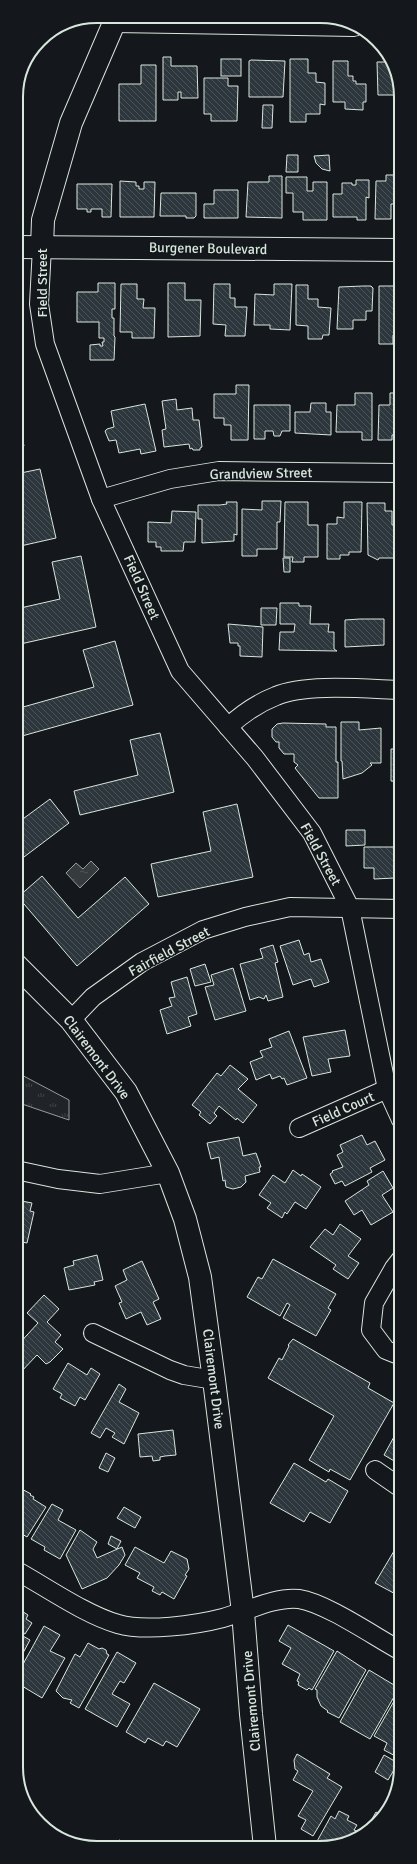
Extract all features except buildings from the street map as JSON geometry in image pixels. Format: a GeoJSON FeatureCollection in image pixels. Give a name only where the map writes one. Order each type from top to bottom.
{"type":"FeatureCollection","features":[{"type":"Feature","properties":{"kind":"main road","name":"Field Street"},"geometry":{"type":"LineString","coordinates":[[42,246],[43,220],[71,123],[114,23]]}},
{"type":"Feature","properties":{"kind":"main road","name":"Burgener Boulevard"},"geometry":{"type":"LineString","coordinates":[[23,247],[394,250]]}},
{"type":"Feature","properties":{"kind":"main road","name":"Clairemont Drive"},"geometry":{"type":"LineString","coordinates":[[23,972],[71,1020],[126,1092],[168,1173],[185,1219],[200,1277],[214,1380],[243,1612],[251,1714],[264,1841]]}},
{"type":"Feature","properties":{"kind":"street"},"geometry":{"type":"LineString","coordinates":[[217,23],[341,27]]}},
{"type":"Feature","properties":{"kind":"street","name":"Field Street"},"geometry":{"type":"LineString","coordinates":[[42,246],[39,304],[45,344],[101,499],[180,671],[255,758],[312,833],[350,908],[387,1089],[394,1104]]}},
{"type":"Feature","properties":{"kind":"street","name":"Grandview Street"},"geometry":{"type":"LineString","coordinates":[[101,499],[170,479],[219,471],[394,473]]}},
{"type":"Feature","properties":{"kind":"street"},"geometry":{"type":"LineString","coordinates":[[228,727],[241,714],[277,695],[310,689],[394,690]]}},
{"type":"Feature","properties":{"kind":"street","name":"Fairfield Street"},"geometry":{"type":"LineString","coordinates":[[71,1020],[93,997],[142,962],[203,930],[245,916],[290,907],[394,909]]}},
{"type":"Feature","properties":{"kind":"street","name":"Field Court"},"geometry":{"type":"LineString","coordinates":[[299,1128],[387,1089]]}},
{"type":"Feature","properties":{"kind":"street"},"geometry":{"type":"LineString","coordinates":[[23,1172],[58,1179],[100,1184],[168,1173]]}},
{"type":"Feature","properties":{"kind":"street"},"geometry":{"type":"LineString","coordinates":[[394,1268],[374,1303],[371,1330],[386,1350],[394,1353]]}},
{"type":"Feature","properties":{"kind":"street"},"geometry":{"type":"LineString","coordinates":[[93,1333],[170,1370],[184,1375],[214,1380]]}},
{"type":"Feature","properties":{"kind":"street"},"geometry":{"type":"LineString","coordinates":[[375,1470],[394,1483]]}},
{"type":"Feature","properties":{"kind":"street"},"geometry":{"type":"LineString","coordinates":[[23,1574],[98,1616],[119,1625],[146,1627],[202,1623],[243,1612],[268,1603],[284,1599],[298,1599],[316,1604],[394,1647]]}},
{"type":"Feature","properties":{"kind":"green space"},"geometry":{"type":"Polygon","coordinates":[[[23,1076],[69,1100],[69,1120],[23,1104],[23,1076]]]}},
{"type":"Feature","properties":{"kind":"water"},"geometry":{"type":"Polygon","coordinates":[[[91,861],[99,869],[80,888],[66,873],[76,863],[83,869],[91,861]]]}}]}
